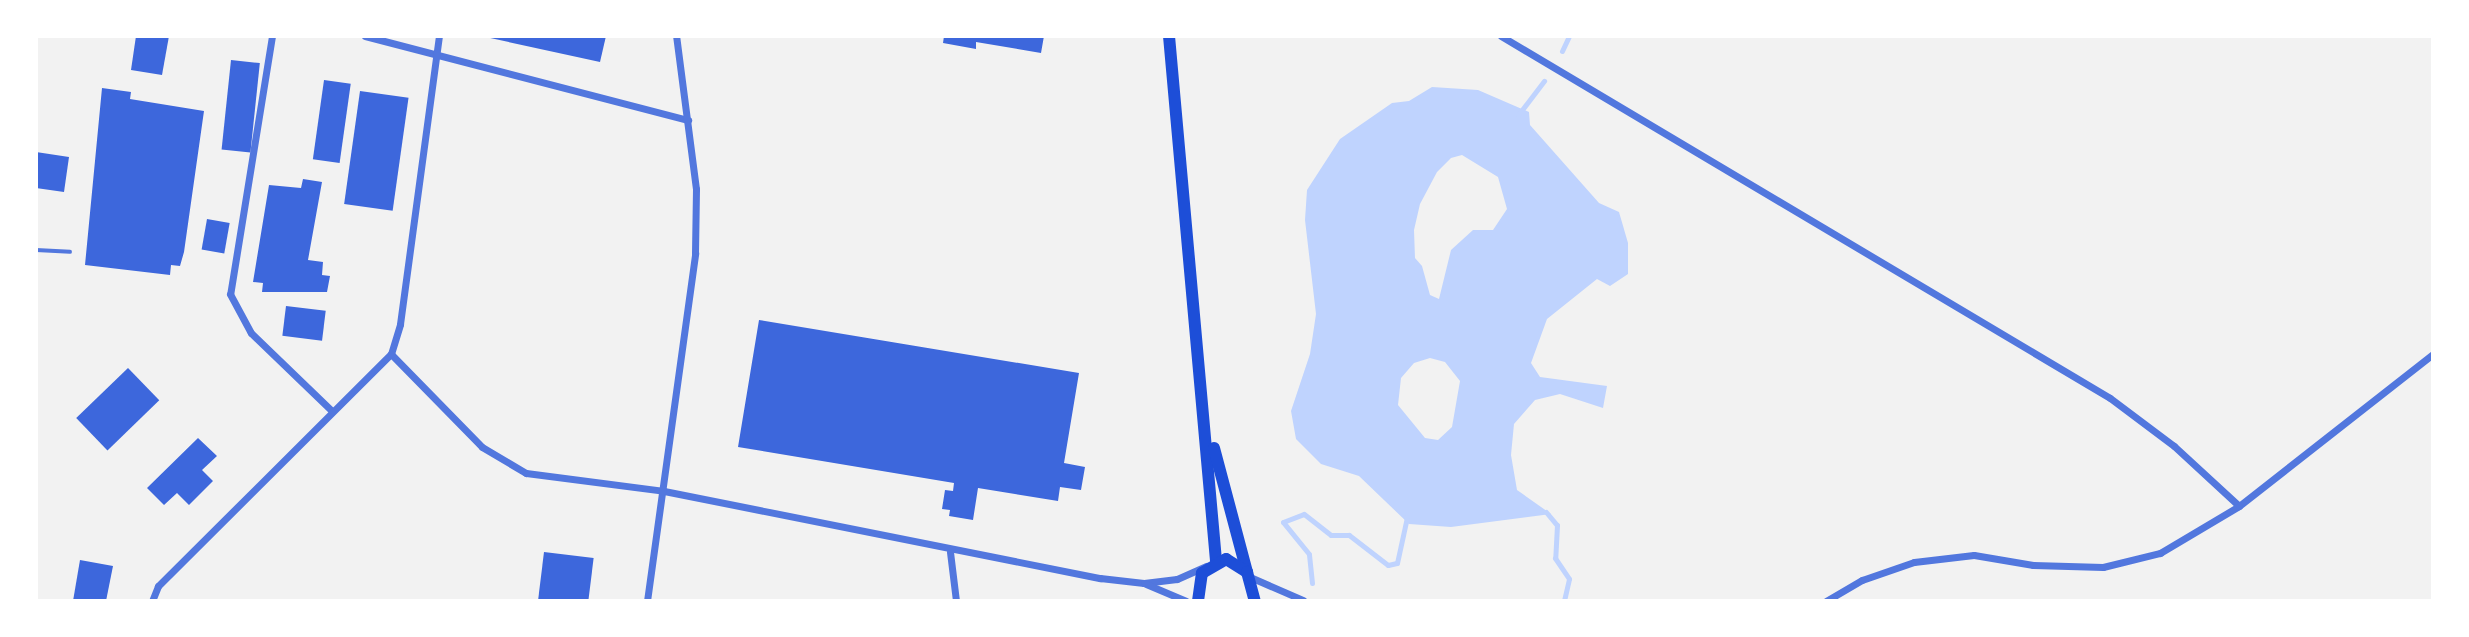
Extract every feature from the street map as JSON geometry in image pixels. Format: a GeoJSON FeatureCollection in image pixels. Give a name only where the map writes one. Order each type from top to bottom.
{"type":"FeatureCollection","features":[{"type":"Feature","properties":{"kind":"highway"},"geometry":{"type":"LineString","coordinates":[[1169,36],[1206,423],[1212,563],[1199,578],[1198,601]]}},
{"type":"Feature","properties":{"kind":"highway"},"geometry":{"type":"LineString","coordinates":[[1206,423],[1255,601]]}},
{"type":"Feature","properties":{"kind":"highway"},"geometry":{"type":"LineString","coordinates":[[1212,563],[1235,561],[1249,574]]}},
{"type":"Feature","properties":{"kind":"street"},"geometry":{"type":"LineString","coordinates":[[272,36],[230,294],[251,333],[332,411]]}},
{"type":"Feature","properties":{"kind":"street"},"geometry":{"type":"LineString","coordinates":[[365,36],[436,57],[688,120]]}},
{"type":"Feature","properties":{"kind":"street"},"geometry":{"type":"LineString","coordinates":[[152,601],[158,586],[391,354],[400,324],[439,36]]}},
{"type":"Feature","properties":{"kind":"street"},"geometry":{"type":"LineString","coordinates":[[647,601],[695,253],[696,189],[676,36]]}},
{"type":"Feature","properties":{"kind":"street"},"geometry":{"type":"LineString","coordinates":[[1501,36],[2110,398],[2174,446],[2239,506]]}},
{"type":"Feature","properties":{"kind":"street"},"geometry":{"type":"LineString","coordinates":[[391,354],[482,447],[526,473],[664,491],[950,552],[1144,583],[1186,601]]}},
{"type":"Feature","properties":{"kind":"street"},"geometry":{"type":"LineString","coordinates":[[1826,601],[1862,580],[1914,562],[1974,555],[2033,565],[2103,567],[2160,553],[2239,506],[2433,354]]}},
{"type":"Feature","properties":{"kind":"street"},"geometry":{"type":"LineString","coordinates":[[950,552],[956,601]]}},
{"type":"Feature","properties":{"kind":"street"},"geometry":{"type":"LineString","coordinates":[[1144,583],[1177,579],[1212,563]]}},
{"type":"Feature","properties":{"kind":"street"},"geometry":{"type":"LineString","coordinates":[[1249,574],[1301,601],[1315,601]]}},
{"type":"Feature","properties":{"kind":"lane"},"geometry":{"type":"LineString","coordinates":[[36,250],[70,252]]}},
{"type":"Feature","properties":{"kind":"water"},"geometry":{"type":"Polygon","coordinates":[[[1432,87],[1478,90],[1529,112],[1530,125],[1599,203],[1619,212],[1628,243],[1628,274],[1610,286],[1597,279],[1547,319],[1531,363],[1540,377],[1607,386],[1603,408],[1560,394],[1535,400],[1514,424],[1511,455],[1517,490],[1551,514],[1451,527],[1409,524],[1359,476],[1321,464],[1296,439],[1291,411],[1310,354],[1316,314],[1305,220],[1307,190],[1340,139],[1392,103],[1409,101],[1432,87]],[[1462,155],[1451,158],[1437,172],[1420,204],[1414,230],[1415,258],[1422,266],[1430,295],[1439,299],[1451,250],[1473,230],[1493,230],[1507,209],[1498,177],[1462,155]],[[1430,358],[1414,363],[1401,378],[1398,405],[1425,438],[1438,440],[1452,427],[1460,381],[1445,362],[1430,358]]]}},
{"type":"Feature","properties":{"kind":"building"},"geometry":{"type":"Polygon","coordinates":[[[136,36],[169,36],[162,75],[131,70],[136,36]]]}},
{"type":"Feature","properties":{"kind":"building"},"geometry":{"type":"Polygon","coordinates":[[[481,36],[606,36],[600,62],[481,36]]]}},
{"type":"Feature","properties":{"kind":"building"},"geometry":{"type":"Polygon","coordinates":[[[944,36],[1044,36],[1041,53],[976,42],[976,49],[943,43],[944,36]]]}},
{"type":"Feature","properties":{"kind":"building"},"geometry":{"type":"Polygon","coordinates":[[[231,60],[260,63],[250,153],[222,150],[231,60]]]}},
{"type":"Feature","properties":{"kind":"building"},"geometry":{"type":"Polygon","coordinates":[[[324,80],[351,84],[340,163],[313,159],[324,80]]]}},
{"type":"Feature","properties":{"kind":"building"},"geometry":{"type":"Polygon","coordinates":[[[102,88],[131,92],[130,99],[204,111],[184,252],[180,266],[171,265],[170,275],[85,265],[102,88]]]}},
{"type":"Feature","properties":{"kind":"building"},"geometry":{"type":"Polygon","coordinates":[[[360,91],[409,98],[393,211],[344,204],[360,91]]]}},
{"type":"Feature","properties":{"kind":"building"},"geometry":{"type":"Polygon","coordinates":[[[36,152],[69,157],[64,192],[36,188],[36,152]]]}},
{"type":"Feature","properties":{"kind":"building"},"geometry":{"type":"Polygon","coordinates":[[[303,179],[322,182],[308,260],[323,262],[322,275],[330,276],[327,292],[262,292],[263,283],[253,282],[269,185],[301,188],[303,179]]]}},
{"type":"Feature","properties":{"kind":"building"},"geometry":{"type":"Polygon","coordinates":[[[207,219],[230,223],[224,254],[202,250],[207,219]]]}},
{"type":"Feature","properties":{"kind":"building"},"geometry":{"type":"Polygon","coordinates":[[[286,306],[326,311],[322,341],[282,336],[286,306]]]}},
{"type":"Feature","properties":{"kind":"building"},"geometry":{"type":"Polygon","coordinates":[[[759,320],[1079,373],[1064,463],[1085,467],[1081,490],[1060,487],[1058,501],[978,488],[973,520],[949,516],[950,510],[942,509],[945,490],[953,491],[954,483],[738,447],[759,320]]]}},
{"type":"Feature","properties":{"kind":"building"},"geometry":{"type":"Polygon","coordinates":[[[128,368],[159,400],[107,450],[76,418],[128,368]]]}},
{"type":"Feature","properties":{"kind":"building"},"geometry":{"type":"Polygon","coordinates":[[[198,438],[217,456],[202,470],[213,481],[189,505],[177,493],[164,505],[147,488],[198,438]]]}},
{"type":"Feature","properties":{"kind":"building"},"geometry":{"type":"Polygon","coordinates":[[[544,552],[594,558],[588,601],[538,601],[544,552]]]}},
{"type":"Feature","properties":{"kind":"building"},"geometry":{"type":"Polygon","coordinates":[[[80,560],[113,566],[106,601],[73,601],[80,560]]]}},
{"type":"Feature","properties":{"kind":"waterway"},"geometry":{"type":"LineString","coordinates":[[1562,51],[1569,36]]}},
{"type":"Feature","properties":{"kind":"waterway"},"geometry":{"type":"LineString","coordinates":[[1518,115],[1544,81]]}},
{"type":"Feature","properties":{"kind":"waterway"},"geometry":{"type":"LineString","coordinates":[[1546,512],[1557,525],[1555,558],[1569,579],[1564,601]]}},
{"type":"Feature","properties":{"kind":"waterway"},"geometry":{"type":"LineString","coordinates":[[1312,583],[1309,554],[1283,522],[1304,514],[1331,535],[1349,535],[1388,565],[1397,563],[1407,517]]}}]}
